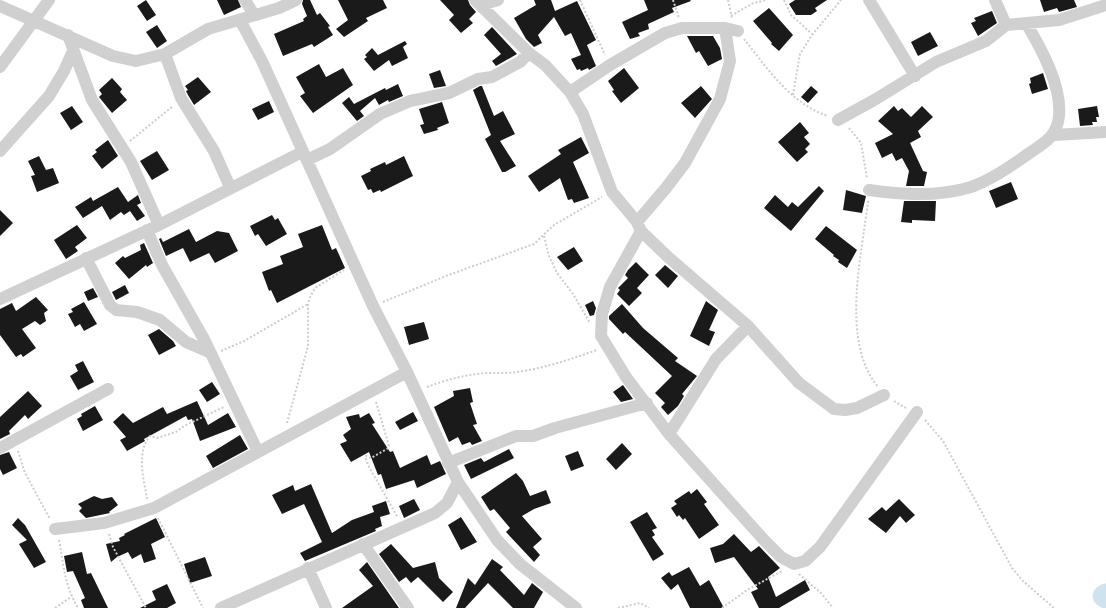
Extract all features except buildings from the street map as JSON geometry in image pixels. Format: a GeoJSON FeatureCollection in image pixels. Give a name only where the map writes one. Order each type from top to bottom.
{"type":"FeatureCollection","features":[{"type":"Feature","properties":{"kind":"street"},"geometry":{"type":"LineString","coordinates":[[0,67],[49,0]]}},
{"type":"Feature","properties":{"kind":"street"},"geometry":{"type":"LineString","coordinates":[[245,0],[254,15]]}},
{"type":"Feature","properties":{"kind":"street"},"geometry":{"type":"LineString","coordinates":[[0,6],[113,56],[136,61],[165,54],[208,29],[279,8],[296,0]]}},
{"type":"Feature","properties":{"kind":"street"},"geometry":{"type":"LineString","coordinates":[[478,2],[498,0]]}},
{"type":"Feature","properties":{"kind":"street"},"geometry":{"type":"LineString","coordinates":[[869,0],[915,76]]}},
{"type":"Feature","properties":{"kind":"street"},"geometry":{"type":"LineString","coordinates":[[994,0],[1006,25]]}},
{"type":"Feature","properties":{"kind":"street"},"geometry":{"type":"LineString","coordinates":[[478,2],[528,53],[545,65],[570,92],[582,114],[612,192],[639,227],[673,262],[748,326],[799,383],[834,409],[845,410],[857,408],[884,395]]}},
{"type":"Feature","properties":{"kind":"street"},"geometry":{"type":"LineString","coordinates":[[838,120],[915,76],[936,62],[986,41],[1006,25],[1059,20],[1106,5]]}},
{"type":"Feature","properties":{"kind":"street"},"geometry":{"type":"LineString","coordinates":[[240,20],[262,61],[373,306],[407,372],[458,482],[497,540],[520,564],[576,608]]}},
{"type":"Feature","properties":{"kind":"street"},"geometry":{"type":"LineString","coordinates":[[1026,23],[1039,46],[1057,94],[1059,117],[1054,135]]}},
{"type":"Feature","properties":{"kind":"street"},"geometry":{"type":"LineString","coordinates":[[570,92],[610,65],[659,36],[682,28],[725,28],[738,31]]}},
{"type":"Feature","properties":{"kind":"street"},"geometry":{"type":"LineString","coordinates":[[725,28],[730,61],[720,99],[685,163],[639,227],[610,287],[602,314],[604,341],[626,376],[670,434],[764,540],[781,557],[794,564],[805,561],[820,547],[917,412]]}},
{"type":"Feature","properties":{"kind":"street"},"geometry":{"type":"LineString","coordinates":[[68,35],[73,51],[83,72],[92,100],[131,162],[159,225]]}},
{"type":"Feature","properties":{"kind":"street"},"geometry":{"type":"LineString","coordinates":[[0,151],[49,96],[64,71],[73,51]]}},
{"type":"Feature","properties":{"kind":"street"},"geometry":{"type":"LineString","coordinates":[[0,299],[159,225],[230,187],[305,156],[330,149],[380,114],[410,102],[449,93],[478,79],[492,76],[520,62],[528,53]]}},
{"type":"Feature","properties":{"kind":"street"},"geometry":{"type":"LineString","coordinates":[[165,54],[181,98],[214,151],[230,187]]}},
{"type":"Feature","properties":{"kind":"street"},"geometry":{"type":"LineString","coordinates":[[869,190],[931,194],[972,187],[1014,164],[1054,135],[1106,132]]}},
{"type":"Feature","properties":{"kind":"street"},"geometry":{"type":"LineString","coordinates":[[148,230],[162,265],[187,307],[258,452]]}},
{"type":"Feature","properties":{"kind":"street"},"geometry":{"type":"LineString","coordinates":[[86,258],[110,305],[116,310],[142,313],[160,320],[186,342],[210,353]]}},
{"type":"Feature","properties":{"kind":"street"},"geometry":{"type":"LineString","coordinates":[[670,434],[716,359],[748,326]]}},
{"type":"Feature","properties":{"kind":"street"},"geometry":{"type":"LineString","coordinates":[[56,529],[104,523],[151,509],[407,372]]}},
{"type":"Feature","properties":{"kind":"street"},"geometry":{"type":"LineString","coordinates":[[0,448],[108,389]]}},
{"type":"Feature","properties":{"kind":"street"},"geometry":{"type":"LineString","coordinates":[[448,463],[516,436],[533,436],[555,428],[647,403]]}},
{"type":"Feature","properties":{"kind":"street"},"geometry":{"type":"LineString","coordinates":[[221,608],[308,568],[435,513],[447,503],[458,482]]}},
{"type":"Feature","properties":{"kind":"street"},"geometry":{"type":"LineString","coordinates":[[363,544],[408,608]]}},
{"type":"Feature","properties":{"kind":"street"},"geometry":{"type":"LineString","coordinates":[[308,568],[326,608]]}},
{"type":"Feature","properties":{"kind":"path"},"geometry":{"type":"LineString","coordinates":[[580,0],[610,65]]}},
{"type":"Feature","properties":{"kind":"path"},"geometry":{"type":"LineString","coordinates":[[673,0],[682,28]]}},
{"type":"Feature","properties":{"kind":"path"},"geometry":{"type":"LineString","coordinates":[[728,0],[731,16],[738,31],[772,74],[793,96],[811,109],[838,120],[847,126],[862,143],[869,190],[856,297],[858,340],[864,364],[884,395],[917,412],[943,441],[1012,568],[1022,581],[1054,608]]}},
{"type":"Feature","properties":{"kind":"path"},"geometry":{"type":"LineString","coordinates":[[731,16],[753,3],[767,0]]}},
{"type":"Feature","properties":{"kind":"path"},"geometry":{"type":"LineString","coordinates":[[784,0],[790,14],[812,34]]}},
{"type":"Feature","properties":{"kind":"path"},"geometry":{"type":"LineString","coordinates":[[793,96],[800,54],[812,34],[841,0]]}},
{"type":"Feature","properties":{"kind":"path"},"geometry":{"type":"LineString","coordinates":[[121,148],[146,129],[181,98]]}},
{"type":"Feature","properties":{"kind":"path"},"geometry":{"type":"LineString","coordinates":[[373,306],[416,290],[446,276],[529,247],[544,236],[554,225],[567,216],[612,192]]}},
{"type":"Feature","properties":{"kind":"path"},"geometry":{"type":"LineString","coordinates":[[415,390],[447,380],[472,375],[519,372],[561,362],[604,341],[587,318],[573,294],[557,273],[549,256],[544,236]]}},
{"type":"Feature","properties":{"kind":"path"},"geometry":{"type":"LineString","coordinates":[[287,437],[288,417],[308,346],[308,304],[311,295],[315,288],[354,264]]}},
{"type":"Feature","properties":{"kind":"path"},"geometry":{"type":"LineString","coordinates":[[210,353],[244,341],[308,304]]}},
{"type":"Feature","properties":{"kind":"path"},"geometry":{"type":"LineString","coordinates":[[372,392],[383,422],[389,446],[387,449],[371,458],[365,457],[403,528]]}},
{"type":"Feature","properties":{"kind":"path"},"geometry":{"type":"LineString","coordinates":[[203,608],[151,509],[144,481],[144,443],[150,436],[158,438],[176,432],[184,426],[234,401]]}},
{"type":"Feature","properties":{"kind":"path"},"geometry":{"type":"LineString","coordinates":[[104,523],[114,547],[146,608]]}},
{"type":"Feature","properties":{"kind":"path"},"geometry":{"type":"LineString","coordinates":[[722,608],[747,590],[794,564],[799,575],[821,593],[833,608]]}},
{"type":"Feature","properties":{"kind":"path"},"geometry":{"type":"LineString","coordinates":[[55,608],[71,597]]}},
{"type":"Feature","properties":{"kind":"path"},"geometry":{"type":"LineString","coordinates":[[618,608],[640,603],[648,608]]}},
{"type":"Feature","properties":{"kind":"waterway"},"geometry":{"type":"LineString","coordinates":[[1106,594],[1103,596],[1106,598]]}}]}
